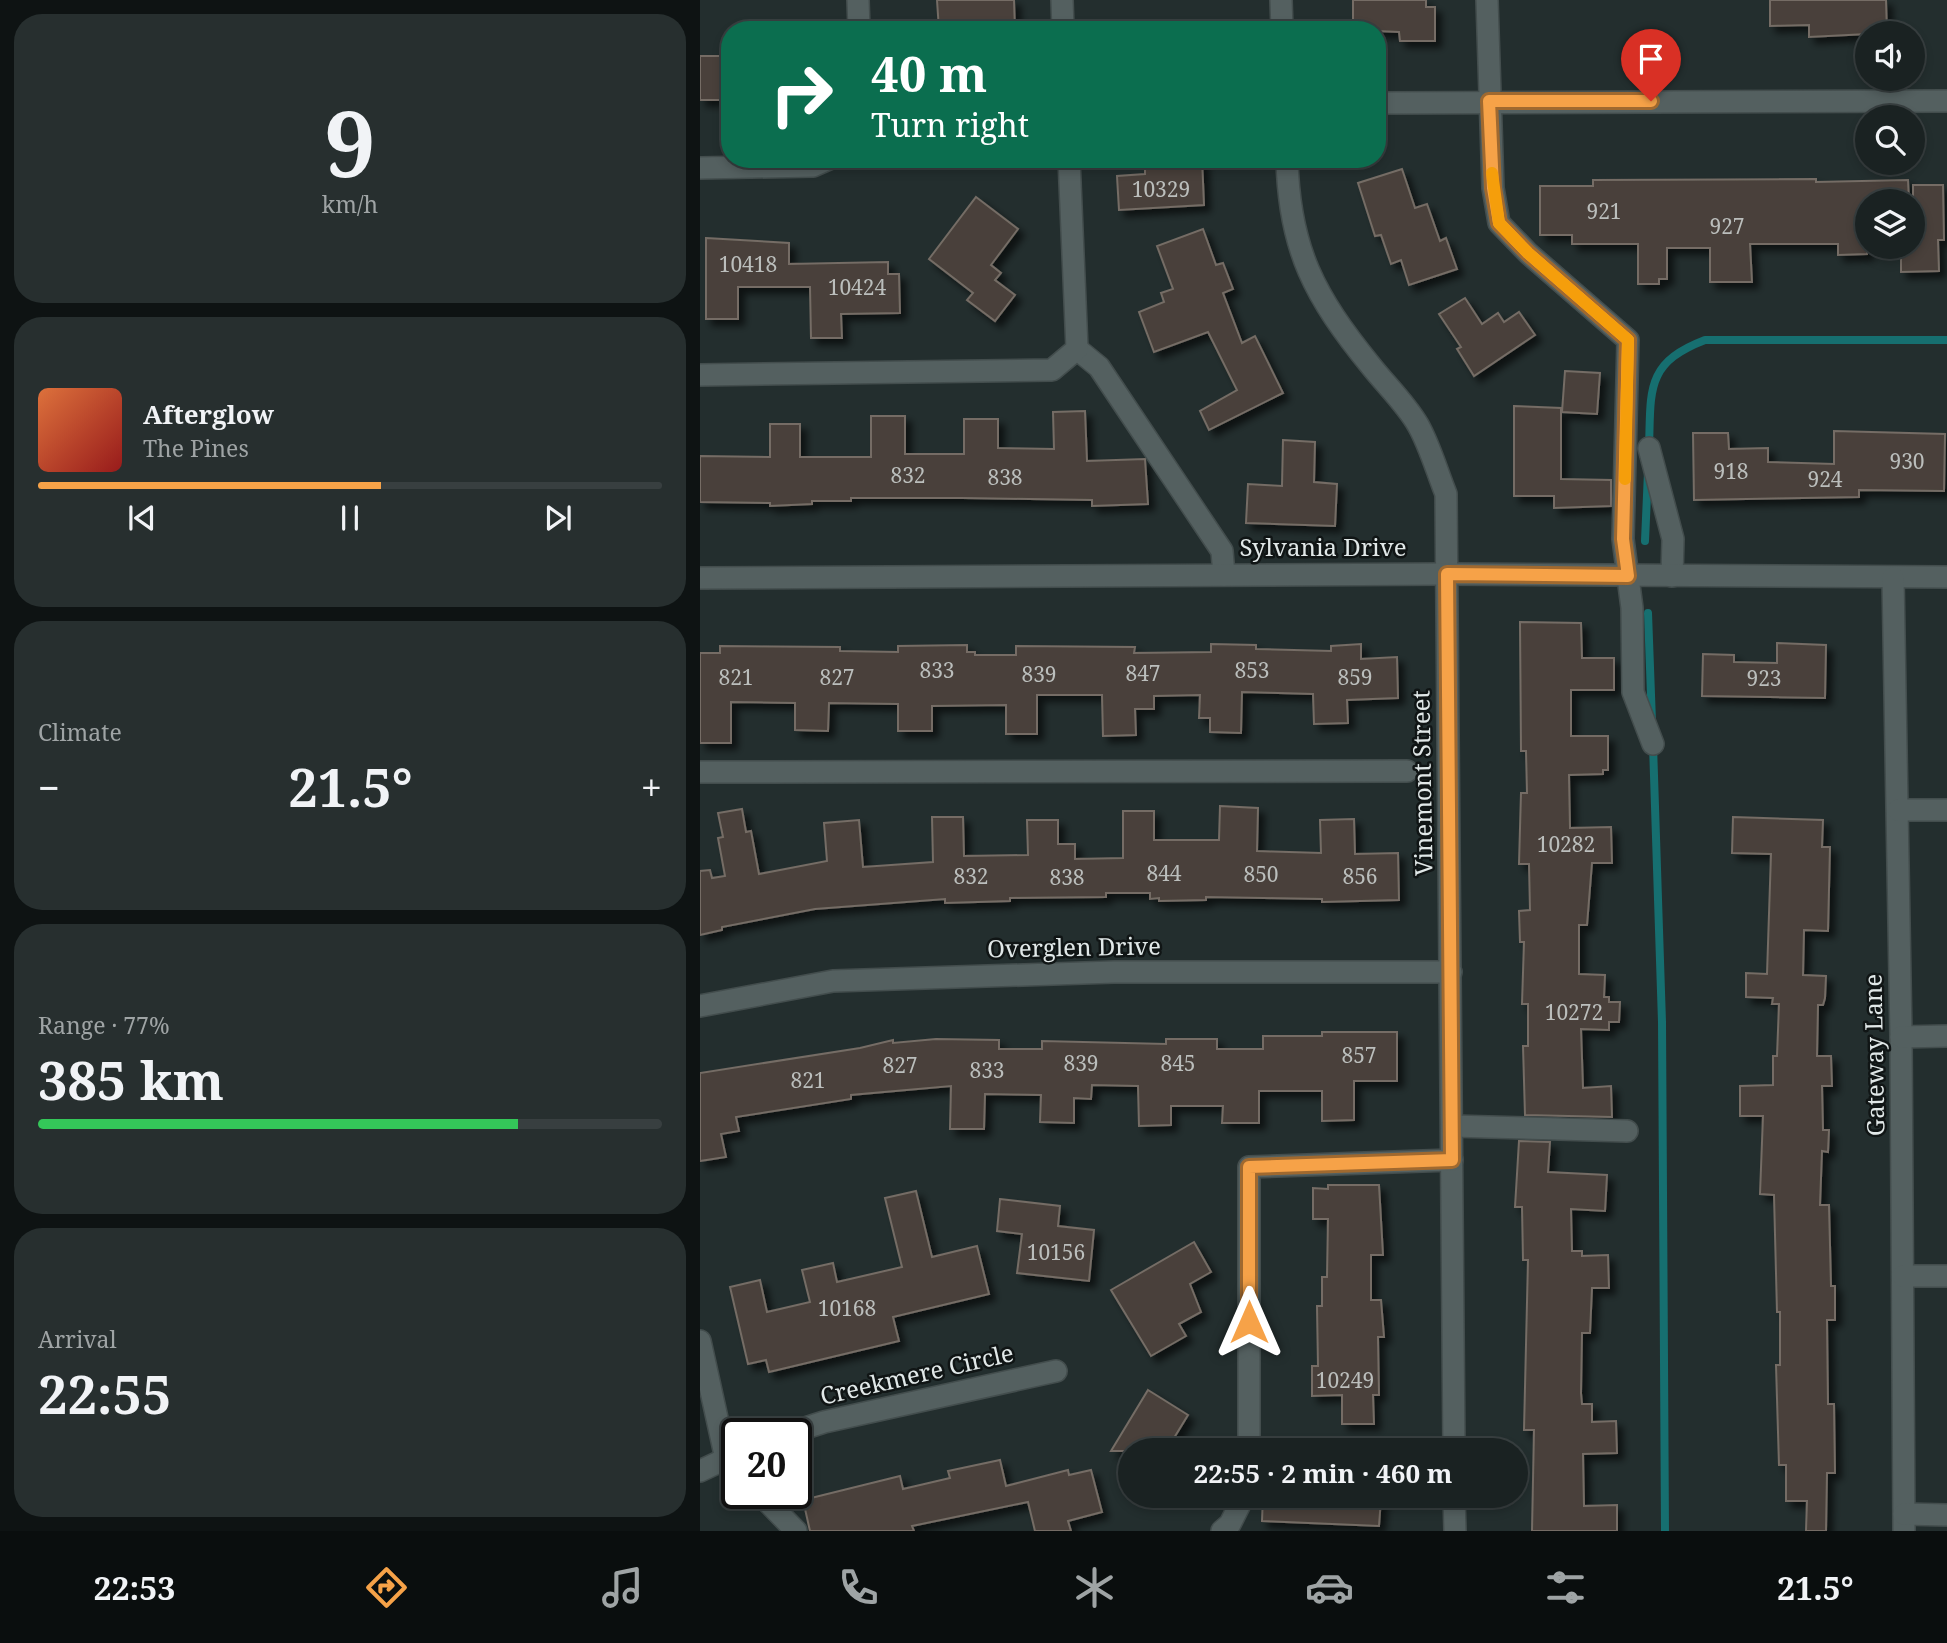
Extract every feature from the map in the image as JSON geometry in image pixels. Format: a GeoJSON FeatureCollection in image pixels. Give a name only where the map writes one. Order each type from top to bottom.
{"type":"FeatureCollection","features":[{"type":"Feature","properties":{"kind":"street"},"geometry":{"type":"LineString","coordinates":[[858,0],[859,21]]}},
{"type":"Feature","properties":{"kind":"street"},"geometry":{"type":"LineString","coordinates":[[1062,0],[1063,21]]}},
{"type":"Feature","properties":{"kind":"street"},"geometry":{"type":"LineString","coordinates":[[1281,0],[1282,21]]}},
{"type":"Feature","properties":{"kind":"street"},"geometry":{"type":"LineString","coordinates":[[1487,0],[1493,188],[1499,223],[1528,253],[1628,340],[1623,539],[1632,608],[1633,692],[1653,744]]}},
{"type":"Feature","properties":{"kind":"street"},"geometry":{"type":"LineString","coordinates":[[1386,103],[1947,101]]}},
{"type":"Feature","properties":{"kind":"street"},"geometry":{"type":"LineString","coordinates":[[700,167],[721,167]]}},
{"type":"Feature","properties":{"kind":"street"},"geometry":{"type":"LineString","coordinates":[[1069,168],[1077,349],[1099,368],[1222,551],[1224,575]]}},
{"type":"Feature","properties":{"kind":"street","name":"Vinemont Street"},"geometry":{"type":"LineString","coordinates":[[1287,168],[1288,203],[1299,251],[1314,286],[1346,335],[1418,424],[1446,494],[1454,1438]]}},
{"type":"Feature","properties":{"kind":"street"},"geometry":{"type":"LineString","coordinates":[[700,376],[1052,370],[1077,349]]}},
{"type":"Feature","properties":{"kind":"street"},"geometry":{"type":"LineString","coordinates":[[1649,448],[1672,539],[1672,576]]}},
{"type":"Feature","properties":{"kind":"street","name":"Sylvania Drive"},"geometry":{"type":"LineString","coordinates":[[700,578],[1447,574],[1947,577]]}},
{"type":"Feature","properties":{"kind":"street","name":"Gateway Lane"},"geometry":{"type":"LineString","coordinates":[[1893,578],[1901,1037],[1904,1523]]}},
{"type":"Feature","properties":{"kind":"street"},"geometry":{"type":"LineString","coordinates":[[700,772],[1407,771]]}},
{"type":"Feature","properties":{"kind":"street"},"geometry":{"type":"LineString","coordinates":[[1898,810],[1947,810]]}},
{"type":"Feature","properties":{"kind":"street","name":"Overglen Drive"},"geometry":{"type":"LineString","coordinates":[[700,1006],[833,981],[1114,972],[1451,972]]}},
{"type":"Feature","properties":{"kind":"street"},"geometry":{"type":"LineString","coordinates":[[1901,1037],[1947,1036]]}},
{"type":"Feature","properties":{"kind":"street"},"geometry":{"type":"LineString","coordinates":[[1452,1126],[1627,1131]]}},
{"type":"Feature","properties":{"kind":"street"},"geometry":{"type":"LineString","coordinates":[[1249,1438],[1249,1167],[1452,1160]]}},
{"type":"Feature","properties":{"kind":"street"},"geometry":{"type":"LineString","coordinates":[[1903,1276],[1947,1276]]}},
{"type":"Feature","properties":{"kind":"street"},"geometry":{"type":"LineString","coordinates":[[700,1341],[721,1418]]}},
{"type":"Feature","properties":{"kind":"street","name":"Creekmere Circle"},"geometry":{"type":"LineString","coordinates":[[812,1426],[1056,1371]]}},
{"type":"Feature","properties":{"kind":"street"},"geometry":{"type":"LineString","coordinates":[[700,1471],[721,1465]]}},
{"type":"Feature","properties":{"kind":"street"},"geometry":{"type":"LineString","coordinates":[[1222,1531],[1230,1524],[1238,1508]]}},
{"type":"Feature","properties":{"kind":"street"},"geometry":{"type":"LineString","coordinates":[[1454,1508],[1455,1531]]}},
{"type":"Feature","properties":{"kind":"street"},"geometry":{"type":"LineString","coordinates":[[775,1509],[796,1531]]}},
{"type":"Feature","properties":{"kind":"street"},"geometry":{"type":"LineString","coordinates":[[1904,1523],[1947,1515]]}},
{"type":"Feature","properties":{"kind":"building"},"geometry":{"type":"Polygon","coordinates":[[[937,0],[1014,0],[1015,21],[938,21],[937,0]]]}},
{"type":"Feature","properties":{"kind":"building"},"geometry":{"type":"Polygon","coordinates":[[[1353,0],[1426,0],[1426,7],[1435,7],[1435,41],[1400,41],[1399,32],[1386,31],[1386,21],[1353,21],[1353,0]]]}},
{"type":"Feature","properties":{"kind":"building"},"geometry":{"type":"Polygon","coordinates":[[[1770,0],[1886,0],[1887,21],[1855,21],[1855,35],[1809,37],[1809,25],[1770,26],[1770,0]]]}},
{"type":"Feature","properties":{"kind":"building"},"geometry":{"type":"Polygon","coordinates":[[[700,56],[721,56],[721,100],[700,100],[700,56]]]}},
{"type":"Feature","properties":{"kind":"building"},"geometry":{"type":"Polygon","coordinates":[[[1145,168],[1202,168],[1204,205],[1119,210],[1117,176],[1145,174],[1145,168]]]}},
{"type":"Feature","properties":{"kind":"building"},"geometry":{"type":"Polygon","coordinates":[[[1402,169],[1415,208],[1427,204],[1440,241],[1446,238],[1457,269],[1409,285],[1401,260],[1391,264],[1381,235],[1375,236],[1358,183],[1402,169]]]}},
{"type":"Feature","properties":{"kind":"building"},"geometry":{"type":"Polygon","coordinates":[[[1593,180],[1908,180],[1908,189],[1855,189],[1855,254],[1838,255],[1838,244],[1750,244],[1752,282],[1710,282],[1710,248],[1667,248],[1667,279],[1659,279],[1659,284],[1638,284],[1638,244],[1572,244],[1572,235],[1540,235],[1540,186],[1593,186],[1593,180]]]}},
{"type":"Feature","properties":{"kind":"building"},"geometry":{"type":"Polygon","coordinates":[[[1913,185],[1943,185],[1944,240],[1938,240],[1939,271],[1901,272],[1901,259],[1925,259],[1925,189],[1913,189],[1913,185]]]}},
{"type":"Feature","properties":{"kind":"building"},"geometry":{"type":"Polygon","coordinates":[[[976,197],[1018,229],[991,265],[1001,273],[995,280],[1015,295],[995,321],[967,300],[973,293],[929,259],[976,197]]]}},
{"type":"Feature","properties":{"kind":"building"},"geometry":{"type":"Polygon","coordinates":[[[1203,229],[1216,265],[1223,263],[1233,289],[1223,293],[1242,343],[1255,336],[1283,393],[1209,430],[1200,411],[1237,390],[1208,332],[1154,352],[1139,312],[1164,302],[1161,293],[1173,289],[1157,246],[1203,229]]]}},
{"type":"Feature","properties":{"kind":"building"},"geometry":{"type":"Polygon","coordinates":[[[706,238],[789,243],[789,264],[888,262],[888,274],[899,274],[900,313],[841,314],[842,338],[811,338],[810,287],[738,287],[738,319],[706,319],[706,238]]]}},
{"type":"Feature","properties":{"kind":"building"},"geometry":{"type":"Polygon","coordinates":[[[1465,298],[1482,324],[1498,313],[1504,322],[1519,312],[1535,335],[1474,376],[1457,349],[1461,347],[1439,314],[1465,298]]]}},
{"type":"Feature","properties":{"kind":"building"},"geometry":{"type":"Polygon","coordinates":[[[1565,371],[1600,373],[1597,414],[1562,412],[1565,371]]]}},
{"type":"Feature","properties":{"kind":"building"},"geometry":{"type":"Polygon","coordinates":[[[1514,406],[1561,408],[1561,479],[1611,480],[1611,506],[1554,508],[1554,496],[1514,496],[1514,406]]]}},
{"type":"Feature","properties":{"kind":"building"},"geometry":{"type":"Polygon","coordinates":[[[1085,411],[1087,461],[1145,459],[1148,504],[1092,506],[1092,500],[963,498],[851,498],[851,501],[812,501],[812,504],[770,506],[770,503],[700,502],[700,456],[770,457],[770,424],[800,424],[800,457],[871,457],[871,416],[905,416],[905,454],[964,454],[964,419],[998,419],[998,448],[1054,449],[1053,412],[1085,411]]]}},
{"type":"Feature","properties":{"kind":"building"},"geometry":{"type":"Polygon","coordinates":[[[1834,431],[1945,434],[1944,491],[1859,490],[1859,497],[1694,500],[1693,433],[1728,433],[1729,449],[1768,448],[1768,462],[1834,464],[1834,431]]]}},
{"type":"Feature","properties":{"kind":"building"},"geometry":{"type":"Polygon","coordinates":[[[1283,440],[1315,442],[1314,482],[1337,484],[1335,526],[1246,523],[1248,484],[1282,486],[1283,440]]]}},
{"type":"Feature","properties":{"kind":"building"},"geometry":{"type":"Polygon","coordinates":[[[1520,622],[1581,623],[1582,658],[1614,658],[1614,690],[1571,690],[1571,736],[1608,736],[1608,770],[1603,770],[1603,774],[1569,775],[1570,828],[1611,827],[1612,863],[1592,863],[1587,925],[1579,925],[1579,974],[1605,975],[1604,997],[1609,997],[1609,1002],[1620,1002],[1619,1022],[1609,1022],[1609,1030],[1581,1029],[1583,1088],[1611,1086],[1612,1117],[1525,1115],[1523,1046],[1528,1046],[1528,1004],[1522,1004],[1524,942],[1520,942],[1519,911],[1530,910],[1529,864],[1519,864],[1521,793],[1527,793],[1526,751],[1521,751],[1520,622]]]}},
{"type":"Feature","properties":{"kind":"building"},"geometry":{"type":"Polygon","coordinates":[[[1777,643],[1826,645],[1825,698],[1702,696],[1703,654],[1734,655],[1734,662],[1777,663],[1777,643]]]}},
{"type":"Feature","properties":{"kind":"building"},"geometry":{"type":"Polygon","coordinates":[[[1211,644],[1256,645],[1256,649],[1331,651],[1331,646],[1361,644],[1361,659],[1397,657],[1398,698],[1347,700],[1348,723],[1314,724],[1313,694],[1242,692],[1241,733],[1210,732],[1210,718],[1199,718],[1200,695],[1154,696],[1154,709],[1135,709],[1136,735],[1103,736],[1102,695],[1037,695],[1037,734],[1006,734],[1006,705],[932,706],[932,731],[898,731],[898,704],[829,703],[828,731],[795,730],[795,703],[731,702],[731,743],[700,743],[700,653],[720,653],[720,646],[840,647],[840,651],[898,652],[898,646],[967,645],[967,652],[975,652],[975,655],[1016,655],[1016,646],[1135,647],[1134,653],[1211,652],[1211,644]]]}},
{"type":"Feature","properties":{"kind":"building"},"geometry":{"type":"Polygon","coordinates":[[[1220,806],[1258,808],[1257,851],[1321,853],[1320,820],[1354,819],[1355,854],[1398,853],[1399,900],[1322,902],[1322,899],[1206,897],[1206,900],[1159,901],[1159,898],[1150,899],[1150,893],[1106,893],[1106,897],[1010,898],[1010,901],[945,903],[945,899],[815,909],[722,927],[722,930],[700,935],[700,871],[710,870],[712,878],[725,876],[718,838],[723,837],[718,813],[742,809],[746,832],[751,831],[759,874],[827,861],[824,823],[859,820],[863,867],[933,862],[932,817],[963,817],[964,856],[1028,855],[1027,820],[1058,820],[1058,844],[1075,844],[1075,859],[1123,858],[1123,811],[1154,811],[1154,840],[1219,840],[1220,806]]]}},
{"type":"Feature","properties":{"kind":"building"},"geometry":{"type":"Polygon","coordinates":[[[1733,817],[1823,820],[1822,847],[1830,847],[1828,931],[1804,930],[1803,975],[1826,976],[1825,998],[1823,1005],[1818,1005],[1817,1056],[1831,1056],[1832,1086],[1822,1086],[1823,1130],[1829,1130],[1828,1152],[1822,1151],[1820,1205],[1829,1205],[1831,1286],[1835,1286],[1835,1320],[1827,1320],[1828,1404],[1834,1404],[1835,1473],[1827,1473],[1826,1531],[1806,1531],[1807,1501],[1786,1501],[1786,1465],[1779,1465],[1776,1365],[1780,1365],[1780,1312],[1777,1312],[1774,1195],[1760,1194],[1763,1116],[1740,1116],[1740,1086],[1773,1085],[1773,1056],[1777,1056],[1779,1004],[1772,1004],[1773,998],[1746,997],[1746,973],[1767,974],[1771,854],[1732,853],[1733,817]]]}},
{"type":"Feature","properties":{"kind":"building"},"geometry":{"type":"Polygon","coordinates":[[[1322,1032],[1397,1032],[1397,1081],[1354,1081],[1354,1120],[1322,1121],[1322,1091],[1259,1091],[1259,1123],[1222,1123],[1223,1106],[1171,1106],[1171,1125],[1139,1126],[1138,1086],[1092,1085],[1091,1099],[1074,1098],[1074,1123],[1040,1122],[1041,1095],[985,1094],[984,1129],[950,1129],[951,1086],[851,1095],[851,1099],[736,1117],[739,1131],[721,1134],[726,1157],[700,1161],[700,1073],[860,1048],[893,1040],[893,1043],[936,1039],[999,1040],[999,1049],[1042,1049],[1042,1041],[1166,1044],[1166,1039],[1217,1039],[1217,1049],[1263,1049],[1263,1036],[1322,1036],[1322,1032]]]}},
{"type":"Feature","properties":{"kind":"building"},"geometry":{"type":"Polygon","coordinates":[[[1519,1141],[1550,1142],[1548,1172],[1607,1175],[1605,1211],[1571,1209],[1572,1251],[1582,1251],[1582,1256],[1608,1255],[1609,1288],[1592,1288],[1590,1333],[1582,1333],[1581,1393],[1582,1404],[1592,1404],[1592,1422],[1616,1421],[1617,1453],[1583,1454],[1584,1506],[1617,1505],[1617,1531],[1532,1531],[1534,1430],[1524,1430],[1528,1260],[1523,1260],[1522,1207],[1515,1207],[1519,1141]]]}},
{"type":"Feature","properties":{"kind":"building"},"geometry":{"type":"Polygon","coordinates":[[[1328,1185],[1379,1185],[1383,1255],[1371,1255],[1371,1300],[1381,1300],[1384,1337],[1378,1337],[1379,1395],[1373,1395],[1374,1424],[1342,1424],[1342,1395],[1312,1396],[1312,1366],[1318,1366],[1317,1306],[1322,1306],[1322,1277],[1327,1277],[1328,1219],[1313,1219],[1313,1188],[1328,1189],[1328,1185]]]}},
{"type":"Feature","properties":{"kind":"building"},"geometry":{"type":"Polygon","coordinates":[[[916,1191],[932,1257],[977,1246],[989,1294],[893,1317],[899,1341],[769,1372],[766,1360],[748,1364],[730,1287],[760,1280],[767,1312],[810,1302],[802,1270],[833,1263],[837,1282],[902,1267],[885,1198],[916,1191]]]}},
{"type":"Feature","properties":{"kind":"building"},"geometry":{"type":"Polygon","coordinates":[[[1000,1199],[1060,1206],[1058,1226],[1094,1230],[1089,1281],[1017,1273],[1022,1234],[997,1231],[1000,1199]]]}},
{"type":"Feature","properties":{"kind":"building"},"geometry":{"type":"Polygon","coordinates":[[[1194,1242],[1211,1272],[1190,1284],[1201,1312],[1179,1324],[1186,1336],[1151,1356],[1111,1290],[1194,1242]]]}},
{"type":"Feature","properties":{"kind":"building"},"geometry":{"type":"Polygon","coordinates":[[[1148,1390],[1188,1415],[1174,1438],[1119,1438],[1148,1390]]]}},
{"type":"Feature","properties":{"kind":"building"},"geometry":{"type":"Polygon","coordinates":[[[1118,1439],[1118,1451],[1111,1451],[1118,1439]]]}},
{"type":"Feature","properties":{"kind":"building"},"geometry":{"type":"Polygon","coordinates":[[[1000,1460],[1006,1486],[1068,1470],[1069,1475],[1091,1470],[1102,1512],[1068,1521],[1071,1531],[1035,1531],[1028,1502],[912,1526],[914,1531],[810,1531],[805,1509],[812,1509],[812,1498],[900,1476],[903,1489],[950,1478],[948,1471],[1000,1460]]]}},
{"type":"Feature","properties":{"kind":"building"},"geometry":{"type":"Polygon","coordinates":[[[1263,1508],[1380,1508],[1379,1526],[1262,1521],[1263,1508]]]}},
{"type":"Feature","properties":{"kind":"waterway"},"geometry":{"type":"LineString","coordinates":[[1649,448],[1652,394],[1661,369],[1671,358],[1705,340],[1947,340]]}},
{"type":"Feature","properties":{"kind":"waterway"},"geometry":{"type":"LineString","coordinates":[[1645,541],[1648,472]]}},
{"type":"Feature","properties":{"kind":"waterway"},"geometry":{"type":"LineString","coordinates":[[1648,613],[1652,722]]}},
{"type":"Feature","properties":{"kind":"waterway"},"geometry":{"type":"LineString","coordinates":[[1653,745],[1662,1022],[1665,1531]]}},
{"type":"Feature","properties":{"kind":"slow traffic"},"geometry":{"type":"LineString","coordinates":[[1492,173],[1499,223],[1528,253],[1628,340],[1625,479]]}},
{"type":"Feature","properties":{"kind":"route"},"geometry":{"type":"LineString","coordinates":[[1249,1322],[1249,1167],[1452,1160],[1447,574],[1628,576],[1623,539],[1628,340],[1528,253],[1499,223],[1493,188],[1489,101],[1651,101]]}}]}
